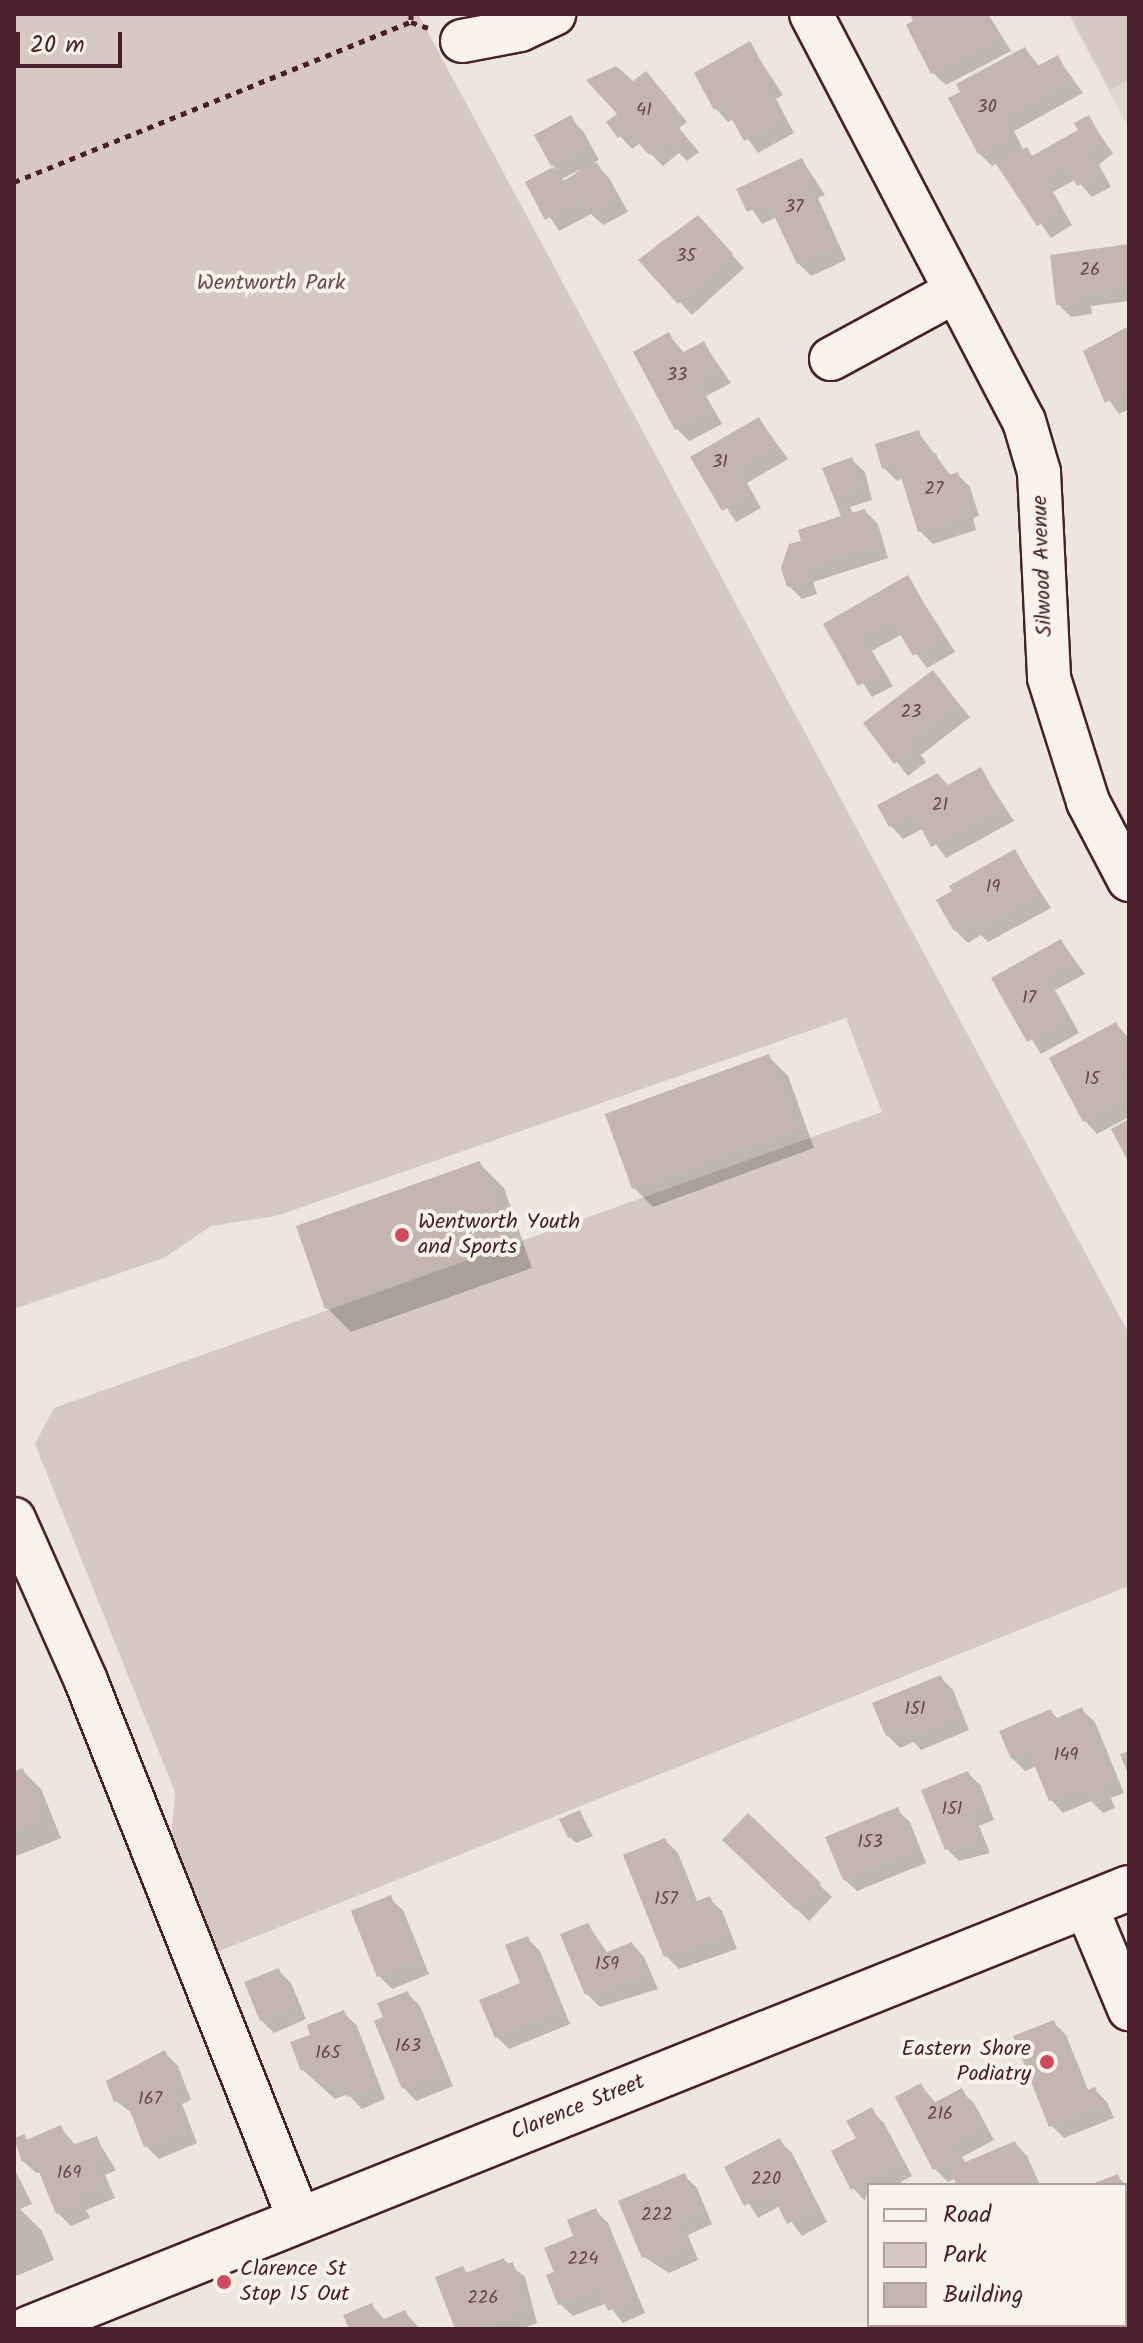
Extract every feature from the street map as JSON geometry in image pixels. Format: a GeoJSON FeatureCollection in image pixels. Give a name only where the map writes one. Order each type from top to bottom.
{"type":"FeatureCollection","features":[{"type":"Feature","properties":{"kind":"main road","name":"Clarence Street"},"geometry":{"type":"LineString","coordinates":[[28,2329],[79,2320],[299,2219],[1129,1888]]}},
{"type":"Feature","properties":{"kind":"street"},"geometry":{"type":"LineString","coordinates":[[462,41],[520,30],[554,14]]}},
{"type":"Feature","properties":{"kind":"street","name":"Silwood Avenue"},"geometry":{"type":"LineString","coordinates":[[811,14],[1024,421],[1039,472],[1049,678],[1065,741],[1123,857]]}},
{"type":"Feature","properties":{"kind":"street"},"geometry":{"type":"LineString","coordinates":[[831,359],[956,291]]}},
{"type":"Feature","properties":{"kind":"street"},"geometry":{"type":"LineString","coordinates":[[14,1519],[86,1681],[299,2219]]}},
{"type":"Feature","properties":{"kind":"street"},"geometry":{"type":"LineString","coordinates":[[1086,1906],[1129,2009]]}},
{"type":"Feature","properties":{"kind":"path"},"geometry":{"type":"LineString","coordinates":[[14,182],[411,22],[411,14]]}},
{"type":"Feature","properties":{"kind":"shaded area"},"geometry":{"type":"Polygon","coordinates":[[[1068,14],[1129,14],[1129,129],[1068,14]]]}},
{"type":"Feature","properties":{"kind":"green space","name":"Wentworth Park"},"geometry":{"type":"Polygon","coordinates":[[[14,14],[418,14],[1129,1334],[1129,1586],[212,1954],[170,1852],[175,1792],[35,1444],[54,1408],[882,1112],[846,1018],[276,1216],[211,1226],[164,1258],[14,1309],[14,14]]]}},
{"type":"Feature","properties":{"kind":"green space"},"geometry":{"type":"Polygon","coordinates":[[[1070,14],[1129,14],[1129,80],[1110,90],[1070,14]]]}},
{"type":"Feature","properties":{"kind":"building"},"geometry":{"type":"Polygon","coordinates":[[[910,14],[987,14],[999,38],[931,74],[906,25],[913,21],[910,14]]]}},
{"type":"Feature","properties":{"kind":"building"},"geometry":{"type":"Polygon","coordinates":[[[750,41],[772,82],[765,86],[783,120],[744,141],[724,105],[714,110],[694,73],[750,41]]]}},
{"type":"Feature","properties":{"kind":"building"},"geometry":{"type":"Polygon","coordinates":[[[1025,47],[1036,67],[1058,55],[1071,80],[1003,118],[1012,136],[978,154],[948,98],[960,92],[956,84],[1025,47]]]}},
{"type":"Feature","properties":{"kind":"building"},"geometry":{"type":"Polygon","coordinates":[[[616,66],[633,81],[646,71],[676,108],[668,115],[687,138],[673,150],[666,141],[649,155],[627,130],[618,138],[606,122],[617,114],[586,80],[616,66]]]}},
{"type":"Feature","properties":{"kind":"building"},"geometry":{"type":"Polygon","coordinates":[[[571,115],[588,146],[551,166],[534,135],[571,115]]]}},
{"type":"Feature","properties":{"kind":"building"},"geometry":{"type":"Polygon","coordinates":[[[1089,115],[1102,139],[1087,152],[1099,174],[1077,186],[1066,165],[1042,178],[1061,212],[1037,226],[996,164],[1027,147],[1032,156],[1078,130],[1074,123],[1089,115]]]}},
{"type":"Feature","properties":{"kind":"building"},"geometry":{"type":"Polygon","coordinates":[[[802,158],[813,181],[806,185],[835,247],[797,264],[768,203],[747,212],[736,189],[802,158]]]}},
{"type":"Feature","properties":{"kind":"building"},"geometry":{"type":"Polygon","coordinates":[[[597,162],[617,199],[588,214],[581,200],[545,220],[525,182],[553,167],[561,182],[597,162]]]}},
{"type":"Feature","properties":{"kind":"building"},"geometry":{"type":"Polygon","coordinates":[[[698,215],[733,254],[678,304],[638,260],[698,215]]]}},
{"type":"Feature","properties":{"kind":"building"},"geometry":{"type":"Polygon","coordinates":[[[1129,244],[1129,287],[1080,294],[1081,302],[1056,305],[1050,255],[1129,244]]]}},
{"type":"Feature","properties":{"kind":"building"},"geometry":{"type":"Polygon","coordinates":[[[1129,326],[1129,389],[1105,403],[1083,351],[1129,326]]]}},
{"type":"Feature","properties":{"kind":"building"},"geometry":{"type":"Polygon","coordinates":[[[669,332],[680,354],[704,341],[719,370],[695,383],[710,410],[675,430],[633,352],[669,332]]]}},
{"type":"Feature","properties":{"kind":"building"},"geometry":{"type":"Polygon","coordinates":[[[759,417],[776,445],[735,469],[750,494],[722,511],[690,457],[759,417]]]}},
{"type":"Feature","properties":{"kind":"building"},"geometry":{"type":"Polygon","coordinates":[[[919,430],[927,455],[936,453],[944,477],[958,472],[968,503],[962,505],[965,517],[918,532],[897,464],[882,469],[875,444],[919,430]]]}},
{"type":"Feature","properties":{"kind":"building"},"geometry":{"type":"Polygon","coordinates":[[[852,457],[861,488],[839,494],[848,514],[865,509],[877,546],[802,569],[806,582],[787,587],[781,568],[789,544],[801,541],[798,530],[841,516],[822,468],[852,457]]]}},
{"type":"Feature","properties":{"kind":"building"},"geometry":{"type":"Polygon","coordinates":[[[908,575],[944,639],[913,656],[892,620],[861,637],[882,673],[858,686],[823,624],[908,575]]]}},
{"type":"Feature","properties":{"kind":"building"},"geometry":{"type":"Polygon","coordinates":[[[933,670],[959,704],[909,741],[915,748],[894,764],[863,723],[933,670]]]}},
{"type":"Feature","properties":{"kind":"building"},"geometry":{"type":"Polygon","coordinates":[[[981,767],[1003,808],[931,847],[914,814],[889,827],[877,805],[938,773],[946,786],[981,767]]]}},
{"type":"Feature","properties":{"kind":"building"},"geometry":{"type":"Polygon","coordinates":[[[1015,849],[1040,894],[974,931],[969,922],[954,931],[936,900],[952,891],[949,886],[1015,849]]]}},
{"type":"Feature","properties":{"kind":"building"},"geometry":{"type":"Polygon","coordinates":[[[1061,939],[1073,961],[1044,977],[1067,1020],[1027,1042],[991,978],[1061,939]]]}},
{"type":"Feature","properties":{"kind":"building"},"geometry":{"type":"Polygon","coordinates":[[[1116,1022],[1129,1046],[1129,1063],[1117,1069],[1129,1097],[1083,1122],[1049,1058],[1116,1022]]]}},
{"type":"Feature","properties":{"kind":"building"},"geometry":{"type":"Polygon","coordinates":[[[769,1054],[797,1129],[632,1189],[605,1114],[769,1054]]]}},
{"type":"Feature","properties":{"kind":"building"},"geometry":{"type":"Polygon","coordinates":[[[1129,1119],[1129,1163],[1111,1129],[1129,1119]]]}},
{"type":"Feature","properties":{"kind":"building","name":"Wentworth Youth and Sports"},"geometry":{"type":"Polygon","coordinates":[[[480,1161],[509,1243],[325,1309],[296,1226],[480,1161]]]}},
{"type":"Feature","properties":{"kind":"building"},"geometry":{"type":"Polygon","coordinates":[[[941,1675],[958,1717],[907,1738],[903,1729],[886,1736],[872,1703],[941,1675]]]}},
{"type":"Feature","properties":{"kind":"building"},"geometry":{"type":"Polygon","coordinates":[[[1082,1707],[1112,1780],[1099,1785],[1103,1795],[1088,1801],[1083,1787],[1049,1801],[1029,1752],[1011,1759],[999,1731],[1051,1709],[1055,1719],[1082,1707]]]}},
{"type":"Feature","properties":{"kind":"building"},"geometry":{"type":"Polygon","coordinates":[[[1129,1751],[1129,1777],[1120,1754],[1129,1751]]]}},
{"type":"Feature","properties":{"kind":"building"},"geometry":{"type":"Polygon","coordinates":[[[23,1768],[43,1819],[14,1831],[14,1771],[23,1768]]]}},
{"type":"Feature","properties":{"kind":"building"},"geometry":{"type":"Polygon","coordinates":[[[968,1771],[983,1807],[968,1813],[979,1841],[945,1850],[921,1790],[968,1771]]]}},
{"type":"Feature","properties":{"kind":"building"},"geometry":{"type":"Polygon","coordinates":[[[898,1807],[915,1850],[843,1880],[825,1837],[898,1807]]]}},
{"type":"Feature","properties":{"kind":"building"},"geometry":{"type":"Polygon","coordinates":[[[580,1810],[588,1829],[568,1838],[559,1819],[580,1810]]]}},
{"type":"Feature","properties":{"kind":"building"},"geometry":{"type":"Polygon","coordinates":[[[748,1813],[821,1883],[796,1910],[722,1840],[748,1813]]]}},
{"type":"Feature","properties":{"kind":"building"},"geometry":{"type":"Polygon","coordinates":[[[665,1838],[692,1903],[710,1896],[726,1936],[664,1957],[623,1855],[665,1838]]]}},
{"type":"Feature","properties":{"kind":"building"},"geometry":{"type":"Polygon","coordinates":[[[391,1895],[417,1961],[377,1977],[351,1911],[391,1895]]]}},
{"type":"Feature","properties":{"kind":"building"},"geometry":{"type":"Polygon","coordinates":[[[588,1923],[605,1953],[632,1942],[646,1977],[585,1995],[560,1934],[588,1923]]]}},
{"type":"Feature","properties":{"kind":"building"},"geometry":{"type":"Polygon","coordinates":[[[528,1936],[558,2011],[495,2038],[479,2000],[520,1983],[505,1945],[528,1936]]]}},
{"type":"Feature","properties":{"kind":"building"},"geometry":{"type":"Polygon","coordinates":[[[279,1968],[294,2006],[260,2021],[244,1982],[279,1968]]]}},
{"type":"Feature","properties":{"kind":"building"},"geometry":{"type":"Polygon","coordinates":[[[408,1991],[442,2073],[402,2089],[374,2021],[383,2017],[377,2003],[408,1991]]]}},
{"type":"Feature","properties":{"kind":"building"},"geometry":{"type":"Polygon","coordinates":[[[344,2010],[374,2087],[347,2097],[341,2080],[321,2087],[312,2066],[301,2071],[290,2042],[310,2035],[307,2025],[344,2010]]]}},
{"type":"Feature","properties":{"kind":"building","name":"Eastern Shore Podiatry"},"geometry":{"type":"Polygon","coordinates":[[[1054,2020],[1083,2092],[1095,2087],[1102,2105],[1049,2127],[1013,2036],[1054,2020]]]}},
{"type":"Feature","properties":{"kind":"building"},"geometry":{"type":"Polygon","coordinates":[[[165,2050],[180,2087],[171,2091],[186,2130],[144,2147],[125,2098],[114,2102],[106,2081],[165,2050]]]}},
{"type":"Feature","properties":{"kind":"building"},"geometry":{"type":"Polygon","coordinates":[[[921,2083],[932,2104],[962,2088],[982,2127],[951,2143],[958,2157],[933,2170],[895,2097],[921,2083]]]}},
{"type":"Feature","properties":{"kind":"building"},"geometry":{"type":"Polygon","coordinates":[[[872,2107],[901,2163],[851,2190],[831,2151],[856,2138],[846,2121],[872,2107]]]}},
{"type":"Feature","properties":{"kind":"building"},"geometry":{"type":"Polygon","coordinates":[[[61,2125],[70,2146],[97,2136],[105,2157],[93,2162],[103,2185],[75,2197],[78,2205],[56,2214],[33,2157],[22,2162],[14,2138],[25,2134],[26,2140],[61,2125]]]}},
{"type":"Feature","properties":{"kind":"building"},"geometry":{"type":"Polygon","coordinates":[[[780,2138],[816,2209],[787,2224],[771,2192],[744,2206],[724,2167],[780,2138]]]}},
{"type":"Feature","properties":{"kind":"building"},"geometry":{"type":"Polygon","coordinates":[[[1015,2141],[1033,2183],[956,2183],[949,2169],[1015,2141]]]}},
{"type":"Feature","properties":{"kind":"building"},"geometry":{"type":"Polygon","coordinates":[[[685,2173],[701,2211],[677,2222],[687,2247],[654,2262],[651,2254],[642,2258],[618,2201],[685,2173]]]}},
{"type":"Feature","properties":{"kind":"building"},"geometry":{"type":"Polygon","coordinates":[[[1118,2174],[1121,2183],[1094,2183],[1118,2174]]]}},
{"type":"Feature","properties":{"kind":"building"},"geometry":{"type":"Polygon","coordinates":[[[596,2208],[633,2300],[608,2311],[599,2288],[558,2305],[546,2275],[554,2272],[544,2248],[573,2236],[567,2220],[596,2208]]]}},
{"type":"Feature","properties":{"kind":"building"},"geometry":{"type":"Polygon","coordinates":[[[504,2258],[507,2264],[513,2262],[525,2310],[476,2329],[455,2329],[435,2277],[463,2266],[466,2273],[504,2258]]]}},
{"type":"Feature","properties":{"kind":"building"},"geometry":{"type":"Polygon","coordinates":[[[1129,2269],[1129,2329],[1112,2329],[1127,2327],[1129,2269]]]}},
{"type":"Feature","properties":{"kind":"building"},"geometry":{"type":"Polygon","coordinates":[[[372,2303],[380,2321],[405,2310],[414,2329],[349,2329],[343,2315],[372,2303]]]}},
{"type":"Feature","properties":{"kind":"building"},"geometry":{"type":"Polygon","coordinates":[[[960,2327],[988,2329],[961,2329],[960,2327]]]}},
{"type":"Feature","properties":{"kind":"place","name":"Wentworth Youth and Sports"},"geometry":{"type":"Point","coordinates":[402,1235]}},
{"type":"Feature","properties":{"kind":"place","name":"Eastern Shore Podiatry"},"geometry":{"type":"Point","coordinates":[1047,2062]}},
{"type":"Feature","properties":{"kind":"place","name":"Clarence St Stop 15 Out"},"geometry":{"type":"Point","coordinates":[224,2282]}}]}
